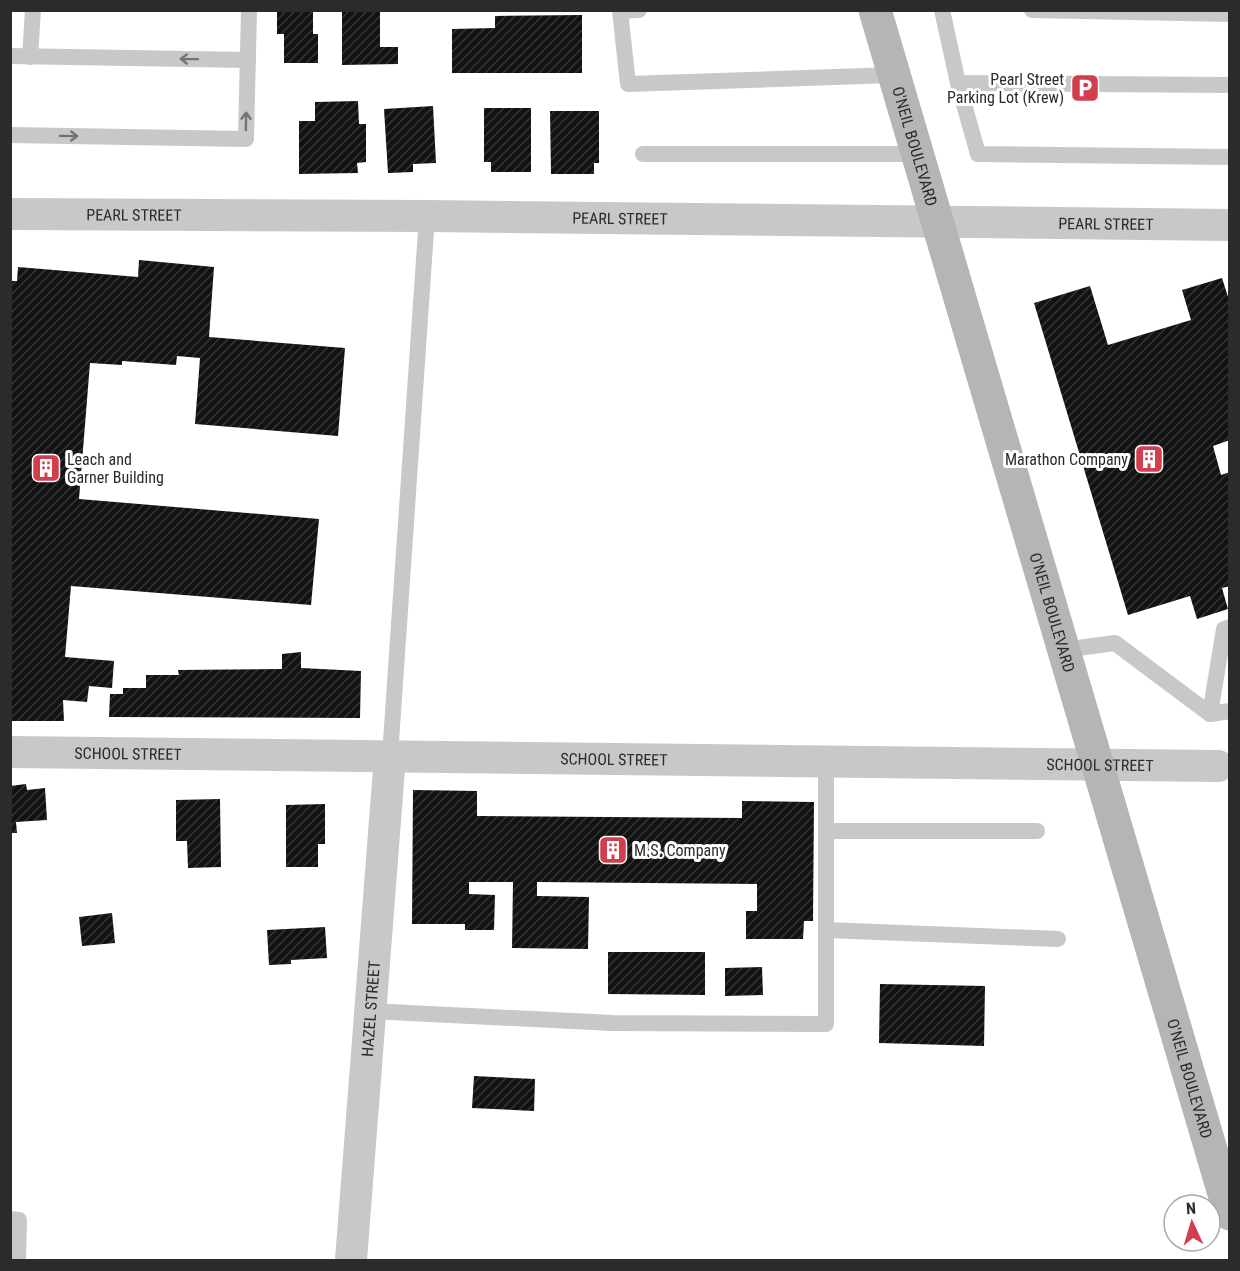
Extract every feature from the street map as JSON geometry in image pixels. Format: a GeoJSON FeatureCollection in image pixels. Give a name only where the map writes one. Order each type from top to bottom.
{"type":"FeatureCollection","features":[{"type":"Feature","properties":{"kind":"main road","name":"O'NEIL BOULEVARD"},"geometry":{"type":"LineString","coordinates":[[874,10],[1230,1214]]}},
{"type":"Feature","properties":{"kind":"street","name":"PEARL STREET"},"geometry":{"type":"LineString","coordinates":[[10,214],[1230,225]]}},
{"type":"Feature","properties":{"kind":"street","name":"SCHOOL STREET"},"geometry":{"type":"LineString","coordinates":[[10,752],[1218,766]]}},
{"type":"Feature","properties":{"kind":"street","name":"HAZEL STREET"},"geometry":{"type":"LineString","coordinates":[[351,1260],[390,756]]}},
{"type":"Feature","properties":{"kind":"lane"},"geometry":{"type":"LineString","coordinates":[[30,57],[33,10]]}},
{"type":"Feature","properties":{"kind":"lane"},"geometry":{"type":"LineString","coordinates":[[10,135],[246,140],[249,10]]}},
{"type":"Feature","properties":{"kind":"lane"},"geometry":{"type":"LineString","coordinates":[[639,10],[620,11],[628,84],[893,75]]}},
{"type":"Feature","properties":{"kind":"lane"},"geometry":{"type":"LineString","coordinates":[[1032,10],[1230,14]]}},
{"type":"Feature","properties":{"kind":"lane"},"geometry":{"type":"LineString","coordinates":[[943,11],[958,83],[978,154],[1230,157]]}},
{"type":"Feature","properties":{"kind":"lane"},"geometry":{"type":"LineString","coordinates":[[10,56],[248,60]]}},
{"type":"Feature","properties":{"kind":"lane"},"geometry":{"type":"LineString","coordinates":[[958,83],[1230,85]]}},
{"type":"Feature","properties":{"kind":"lane"},"geometry":{"type":"LineString","coordinates":[[643,154],[917,154]]}},
{"type":"Feature","properties":{"kind":"lane"},"geometry":{"type":"LineString","coordinates":[[390,756],[427,216]]}},
{"type":"Feature","properties":{"kind":"lane"},"geometry":{"type":"LineString","coordinates":[[1210,714],[1224,629],[1230,627]]}},
{"type":"Feature","properties":{"kind":"lane"},"geometry":{"type":"LineString","coordinates":[[1063,650],[1115,643],[1210,714],[1230,711]]}},
{"type":"Feature","properties":{"kind":"lane"},"geometry":{"type":"LineString","coordinates":[[370,1011],[612,1023],[826,1024],[826,762]]}},
{"type":"Feature","properties":{"kind":"lane"},"geometry":{"type":"LineString","coordinates":[[826,831],[1037,831]]}},
{"type":"Feature","properties":{"kind":"lane"},"geometry":{"type":"LineString","coordinates":[[826,930],[1058,939]]}},
{"type":"Feature","properties":{"kind":"lane"},"geometry":{"type":"LineString","coordinates":[[10,1219],[19,1220],[18,1260]]}},
{"type":"Feature","properties":{"kind":"building"},"geometry":{"type":"Polygon","coordinates":[[[277,10],[313,10],[313,34],[318,34],[318,63],[284,63],[284,34],[277,34],[277,10]]]}},
{"type":"Feature","properties":{"kind":"building"},"geometry":{"type":"Polygon","coordinates":[[[342,10],[380,10],[380,47],[398,47],[398,64],[342,65],[342,10]]]}},
{"type":"Feature","properties":{"kind":"building"},"geometry":{"type":"Polygon","coordinates":[[[582,15],[582,73],[452,73],[452,29],[495,28],[495,16],[582,15]]]}},
{"type":"Feature","properties":{"kind":"building"},"geometry":{"type":"Polygon","coordinates":[[[358,101],[359,124],[366,124],[366,162],[357,163],[358,173],[299,174],[299,121],[315,121],[315,102],[358,101]]]}},
{"type":"Feature","properties":{"kind":"building"},"geometry":{"type":"Polygon","coordinates":[[[433,106],[436,163],[413,164],[413,172],[388,173],[384,109],[433,106]]]}},
{"type":"Feature","properties":{"kind":"building"},"geometry":{"type":"Polygon","coordinates":[[[484,108],[531,108],[531,172],[491,172],[491,162],[484,162],[484,108]]]}},
{"type":"Feature","properties":{"kind":"building"},"geometry":{"type":"Polygon","coordinates":[[[550,111],[599,111],[599,163],[594,163],[594,174],[551,174],[550,111]]]}},
{"type":"Feature","properties":{"kind":"building","name":"Leach and Garner Building"},"geometry":{"type":"Polygon","coordinates":[[[139,260],[214,267],[209,337],[345,348],[338,436],[195,424],[200,358],[177,356],[176,365],[122,361],[122,365],[90,363],[79,499],[319,519],[311,605],[71,586],[65,657],[114,661],[112,688],[89,686],[87,702],[63,700],[64,721],[10,721],[10,281],[17,281],[18,267],[138,277],[139,260]]]}},
{"type":"Feature","properties":{"kind":"building","name":"Marathon Company"},"geometry":{"type":"Polygon","coordinates":[[[1222,278],[1230,303],[1230,440],[1213,446],[1221,475],[1230,472],[1230,586],[1222,588],[1228,609],[1197,619],[1190,596],[1128,615],[1034,303],[1090,286],[1108,345],[1191,320],[1182,290],[1222,278]]]}},
{"type":"Feature","properties":{"kind":"building"},"geometry":{"type":"Polygon","coordinates":[[[301,652],[301,668],[361,671],[360,718],[109,717],[110,694],[123,694],[123,688],[146,688],[146,675],[179,675],[178,670],[282,669],[282,654],[301,652]]]}},
{"type":"Feature","properties":{"kind":"building"},"geometry":{"type":"Polygon","coordinates":[[[26,784],[27,790],[45,788],[47,820],[16,822],[17,833],[10,833],[10,786],[26,784]]]}},
{"type":"Feature","properties":{"kind":"building","name":"M.S. Company"},"geometry":{"type":"Polygon","coordinates":[[[413,790],[477,791],[477,816],[742,818],[742,801],[814,802],[813,921],[804,921],[803,939],[746,939],[746,911],[757,911],[757,884],[537,882],[537,896],[589,897],[588,949],[512,948],[513,882],[469,882],[469,894],[495,895],[494,930],[465,930],[465,924],[412,924],[413,790]]]}},
{"type":"Feature","properties":{"kind":"building"},"geometry":{"type":"Polygon","coordinates":[[[220,799],[221,867],[188,868],[187,841],[176,841],[176,800],[220,799]]]}},
{"type":"Feature","properties":{"kind":"building"},"geometry":{"type":"Polygon","coordinates":[[[325,804],[325,844],[318,844],[318,867],[286,867],[286,805],[325,804]]]}},
{"type":"Feature","properties":{"kind":"building"},"geometry":{"type":"Polygon","coordinates":[[[112,913],[115,943],[82,946],[79,917],[112,913]]]}},
{"type":"Feature","properties":{"kind":"building"},"geometry":{"type":"Polygon","coordinates":[[[325,927],[327,958],[291,960],[291,964],[269,965],[267,930],[325,927]]]}},
{"type":"Feature","properties":{"kind":"building"},"geometry":{"type":"Polygon","coordinates":[[[608,952],[705,952],[705,995],[608,994],[608,952]]]}},
{"type":"Feature","properties":{"kind":"building"},"geometry":{"type":"Polygon","coordinates":[[[762,967],[763,995],[725,996],[725,968],[762,967]]]}},
{"type":"Feature","properties":{"kind":"building"},"geometry":{"type":"Polygon","coordinates":[[[880,984],[985,986],[984,1046],[879,1043],[880,984]]]}},
{"type":"Feature","properties":{"kind":"building"},"geometry":{"type":"Polygon","coordinates":[[[474,1076],[535,1079],[534,1111],[472,1108],[474,1076]]]}},
{"type":"Feature","properties":{"kind":"place","name":"Pearl Street Parking Lot (Krew)"},"geometry":{"type":"Point","coordinates":[1085,88]}},
{"type":"Feature","properties":{"kind":"place","name":"Marathon Company"},"geometry":{"type":"Point","coordinates":[1149,459]}},
{"type":"Feature","properties":{"kind":"place","name":"Leach and Garner Building"},"geometry":{"type":"Point","coordinates":[46,468]}},
{"type":"Feature","properties":{"kind":"place","name":"M.S. Company"},"geometry":{"type":"Point","coordinates":[613,850]}}]}
